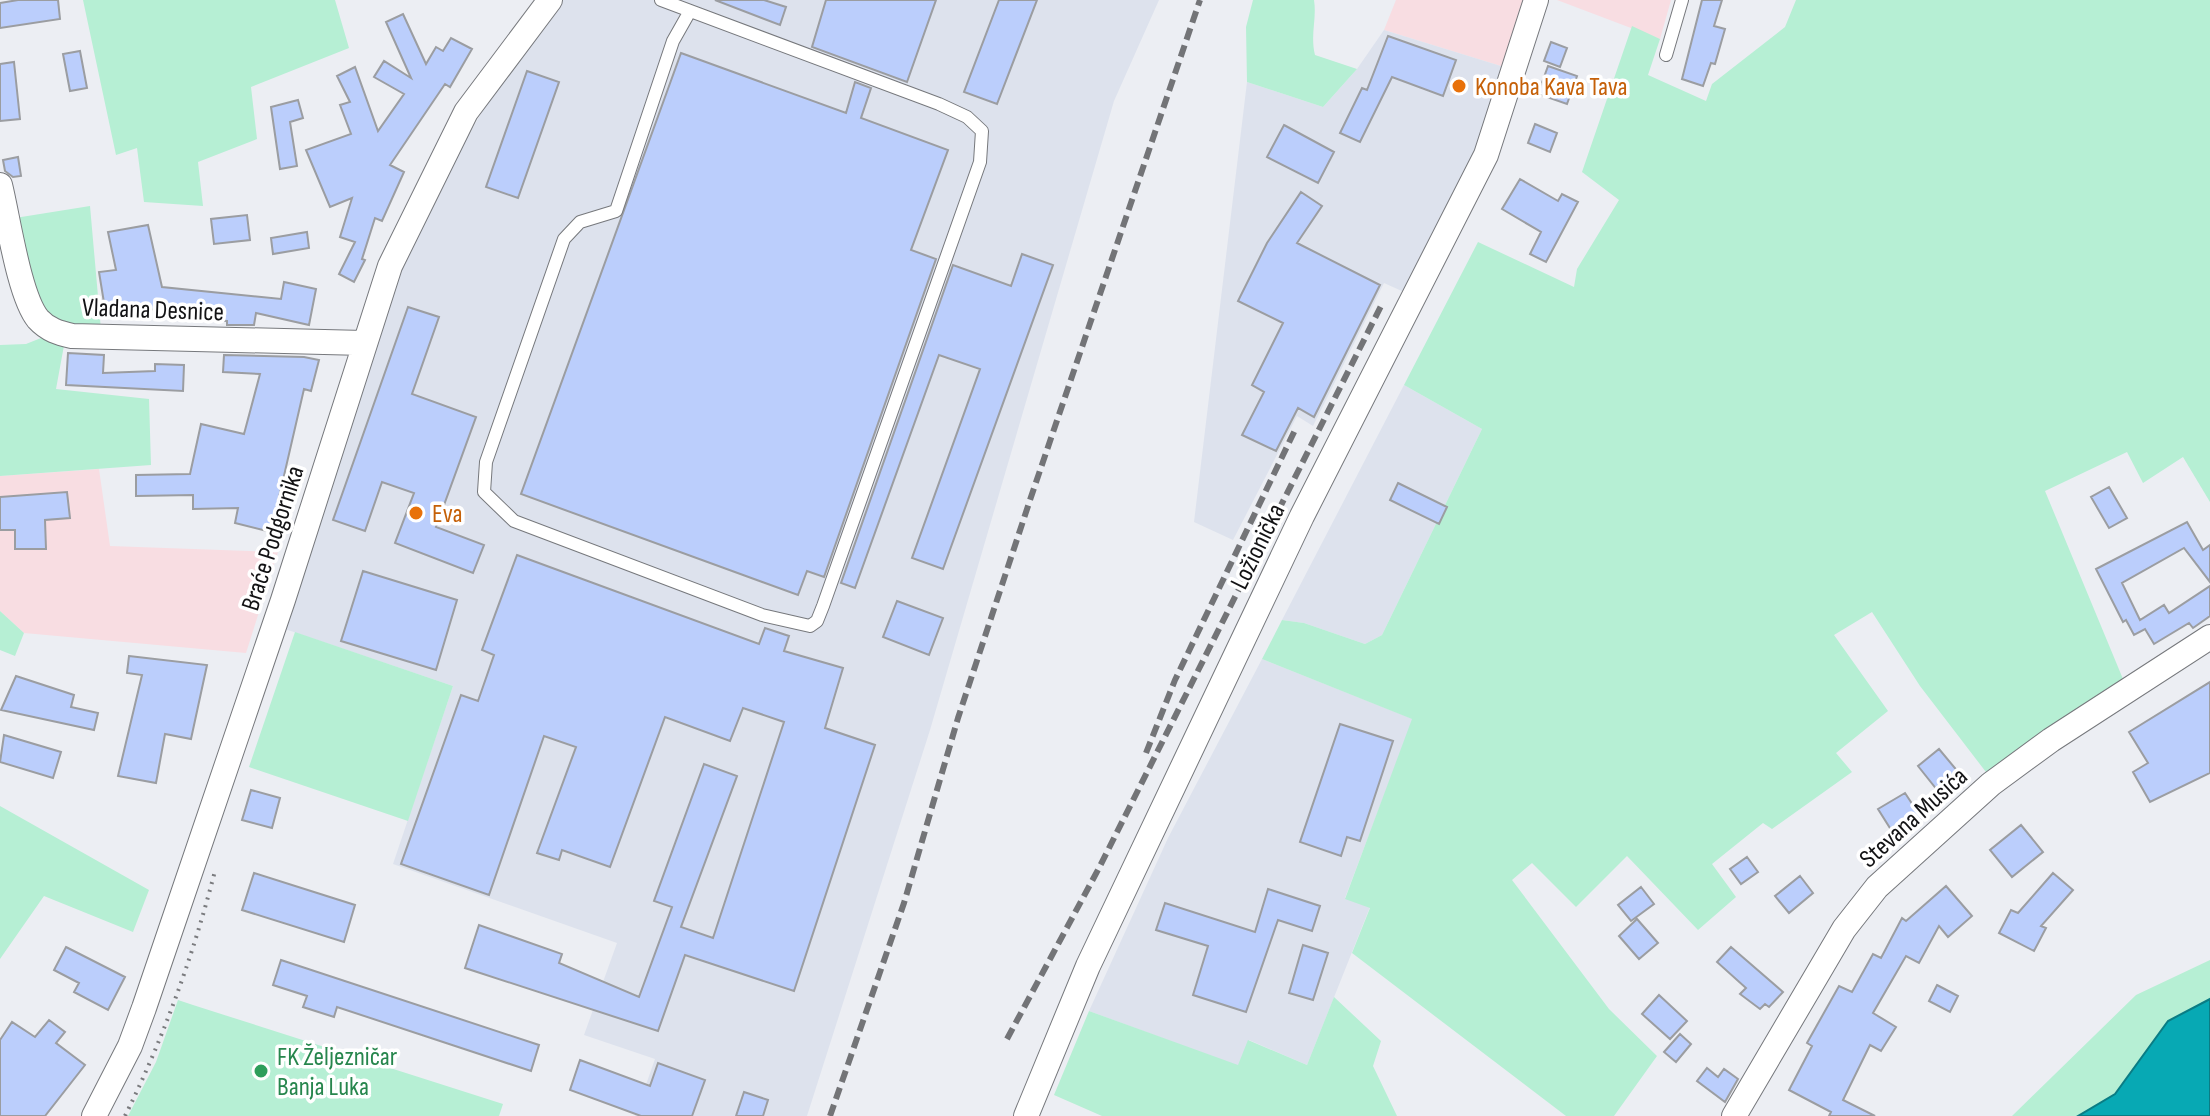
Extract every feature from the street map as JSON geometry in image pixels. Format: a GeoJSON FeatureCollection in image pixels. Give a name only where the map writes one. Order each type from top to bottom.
{"type":"FeatureCollection","features":[{"type":"Feature","properties":{"kind":"street","name":"Braće Podgornika"},"geometry":{"type":"LineString","coordinates":[[94,1116],[130,1046],[148,995],[283,600],[390,266],[466,112],[550,0]]}},
{"type":"Feature","properties":{"kind":"street","name":"Ložionička"},"geometry":{"type":"LineString","coordinates":[[1026,1116],[1088,966],[1302,516],[1486,155],[1536,0]]}},
{"type":"Feature","properties":{"kind":"street","name":"Vladana Desnice"},"geometry":{"type":"LineString","coordinates":[[0,185],[28,299],[37,318],[52,331],[72,336],[364,343]]}},
{"type":"Feature","properties":{"kind":"street","name":"Stevana Musića"},"geometry":{"type":"LineString","coordinates":[[1734,1116],[1844,929],[1877,887],[1991,784],[2051,740],[2210,637]]}},
{"type":"Feature","properties":{"kind":"lane"},"geometry":{"type":"LineString","coordinates":[[661,0],[939,104],[967,117],[982,131],[980,162],[823,606],[817,621],[810,626],[762,615],[514,521],[484,492],[486,462],[564,239],[580,222],[616,211],[673,41],[690,11]]}},
{"type":"Feature","properties":{"kind":"lane"},"geometry":{"type":"LineString","coordinates":[[1666,55],[1682,0]]}},
{"type":"Feature","properties":{"kind":"shaded area"},"geometry":{"type":"Polygon","coordinates":[[[562,0],[1159,0],[1114,101],[930,730],[807,1116],[635,1116],[655,1059],[584,1035],[617,943],[393,864],[453,686],[282,628],[394,282],[430,204],[483,110],[562,0]]]}},
{"type":"Feature","properties":{"kind":"shaded area"},"geometry":{"type":"Polygon","coordinates":[[[1396,0],[1528,0],[1504,67],[1384,30],[1396,0]]]}},
{"type":"Feature","properties":{"kind":"shaded area"},"geometry":{"type":"Polygon","coordinates":[[[1557,0],[1671,0],[1660,39],[1557,0]]]}},
{"type":"Feature","properties":{"kind":"shaded area"},"geometry":{"type":"Polygon","coordinates":[[[1384,30],[1504,67],[1472,163],[1404,292],[1384,283],[1313,426],[1297,416],[1233,540],[1194,522],[1247,82],[1323,107],[1357,69],[1384,30]]]}},
{"type":"Feature","properties":{"kind":"shaded area"},"geometry":{"type":"Polygon","coordinates":[[[1404,385],[1482,429],[1382,635],[1365,644],[1304,623],[1282,620],[1404,385]]]}},
{"type":"Feature","properties":{"kind":"shaded area"},"geometry":{"type":"Polygon","coordinates":[[[99,469],[110,546],[278,552],[246,653],[24,633],[0,611],[0,476],[99,469]]]}},
{"type":"Feature","properties":{"kind":"shaded area"},"geometry":{"type":"Polygon","coordinates":[[[1262,659],[1413,719],[1345,898],[1370,907],[1307,1065],[1249,1040],[1238,1066],[1089,1011],[1168,838],[1262,659]]]}},
{"type":"Feature","properties":{"kind":"green space"},"geometry":{"type":"Polygon","coordinates":[[[83,0],[335,0],[349,48],[251,87],[257,139],[198,162],[203,206],[144,202],[137,148],[116,155],[83,0]]]}},
{"type":"Feature","properties":{"kind":"green space"},"geometry":{"type":"Polygon","coordinates":[[[1253,0],[1314,0],[1315,55],[1357,69],[1323,107],[1247,82],[1246,27],[1253,0]]]}},
{"type":"Feature","properties":{"kind":"green space"},"geometry":{"type":"Polygon","coordinates":[[[1796,0],[2210,0],[2210,502],[2183,457],[2143,483],[2127,452],[2045,491],[2123,679],[1989,776],[1920,686],[1872,612],[1834,635],[1888,711],[1836,753],[1852,772],[1772,829],[1763,823],[1712,864],[1736,897],[1698,930],[1627,856],[1576,907],[1532,863],[1512,880],[1609,1009],[1657,1056],[1614,1116],[1566,1116],[1352,953],[1370,908],[1345,899],[1412,719],[1262,659],[1282,620],[1304,623],[1365,644],[1382,635],[1482,429],[1404,385],[1478,242],[1574,287],[1577,269],[1619,200],[1582,172],[1632,26],[1660,39],[1648,75],[1706,101],[1712,84],[1785,27],[1796,0]]]}},
{"type":"Feature","properties":{"kind":"green space"},"geometry":{"type":"Polygon","coordinates":[[[90,206],[101,330],[52,320],[41,305],[15,218],[90,206]]]}},
{"type":"Feature","properties":{"kind":"green space"},"geometry":{"type":"Polygon","coordinates":[[[41,338],[65,340],[56,389],[149,399],[151,465],[0,476],[0,345],[26,344],[41,338]]]}},
{"type":"Feature","properties":{"kind":"green space"},"geometry":{"type":"Polygon","coordinates":[[[0,611],[24,633],[15,656],[0,650],[0,611]]]}},
{"type":"Feature","properties":{"kind":"green space"},"geometry":{"type":"Polygon","coordinates":[[[295,632],[453,686],[408,821],[249,767],[295,632]]]}},
{"type":"Feature","properties":{"kind":"green space"},"geometry":{"type":"Polygon","coordinates":[[[0,806],[149,890],[133,932],[44,896],[0,959],[0,806]]]}},
{"type":"Feature","properties":{"kind":"green space"},"geometry":{"type":"Polygon","coordinates":[[[2210,960],[2210,999],[2168,1021],[2115,1094],[2078,1116],[2012,1116],[2136,995],[2210,960]]]}},
{"type":"Feature","properties":{"kind":"green space"},"geometry":{"type":"Polygon","coordinates":[[[1334,997],[1381,1041],[1373,1066],[1397,1116],[1102,1116],[1054,1095],[1089,1011],[1238,1065],[1248,1040],[1307,1065],[1334,997]]]}},
{"type":"Feature","properties":{"kind":"green space"},"geometry":{"type":"Polygon","coordinates":[[[178,1000],[503,1104],[499,1116],[128,1116],[156,1062],[178,1000]]]}},
{"type":"Feature","properties":{"kind":"water"},"geometry":{"type":"Polygon","coordinates":[[[2210,999],[2210,1116],[2078,1116],[2115,1094],[2168,1021],[2210,999]]]}},
{"type":"Feature","properties":{"kind":"building"},"geometry":{"type":"Polygon","coordinates":[[[58,0],[60,19],[0,28],[0,3],[58,0]]]}},
{"type":"Feature","properties":{"kind":"building"},"geometry":{"type":"Polygon","coordinates":[[[715,0],[764,0],[786,7],[780,25],[715,0]]]}},
{"type":"Feature","properties":{"kind":"building"},"geometry":{"type":"Polygon","coordinates":[[[826,0],[936,0],[907,82],[812,47],[826,0]]]}},
{"type":"Feature","properties":{"kind":"building"},"geometry":{"type":"Polygon","coordinates":[[[999,0],[1037,0],[997,104],[964,92],[999,0]]]}},
{"type":"Feature","properties":{"kind":"building"},"geometry":{"type":"Polygon","coordinates":[[[1702,0],[1722,0],[1714,26],[1725,29],[1715,64],[1711,63],[1703,86],[1682,79],[1702,0]]]}},
{"type":"Feature","properties":{"kind":"building"},"geometry":{"type":"Polygon","coordinates":[[[403,14],[426,64],[436,47],[443,51],[451,38],[472,49],[450,87],[445,84],[390,165],[404,172],[382,221],[375,218],[362,259],[365,260],[354,282],[339,274],[355,242],[340,237],[352,198],[330,207],[306,150],[351,134],[340,105],[350,102],[337,76],[355,67],[378,131],[404,94],[374,77],[384,61],[411,78],[386,22],[403,14]]]}},
{"type":"Feature","properties":{"kind":"building"},"geometry":{"type":"Polygon","coordinates":[[[1388,36],[1456,60],[1443,96],[1392,77],[1360,142],[1340,133],[1362,88],[1367,90],[1388,36]]]}},
{"type":"Feature","properties":{"kind":"building"},"geometry":{"type":"Polygon","coordinates":[[[1551,42],[1567,48],[1560,67],[1544,61],[1551,42]]]}},
{"type":"Feature","properties":{"kind":"building"},"geometry":{"type":"Polygon","coordinates":[[[80,51],[87,88],[70,91],[63,54],[80,51]]]}},
{"type":"Feature","properties":{"kind":"building"},"geometry":{"type":"Polygon","coordinates":[[[681,53],[846,113],[855,82],[871,88],[861,118],[948,150],[911,250],[936,259],[824,577],[807,571],[798,595],[521,494],[681,53]]]}},
{"type":"Feature","properties":{"kind":"building"},"geometry":{"type":"Polygon","coordinates":[[[14,62],[20,119],[0,121],[0,64],[14,62]]]}},
{"type":"Feature","properties":{"kind":"building"},"geometry":{"type":"Polygon","coordinates":[[[1548,66],[1577,76],[1567,104],[1538,94],[1548,66]]]}},
{"type":"Feature","properties":{"kind":"building"},"geometry":{"type":"Polygon","coordinates":[[[527,71],[559,82],[518,198],[486,187],[527,71]]]}},
{"type":"Feature","properties":{"kind":"building"},"geometry":{"type":"Polygon","coordinates":[[[298,100],[303,118],[290,122],[297,166],[280,169],[271,107],[298,100]]]}},
{"type":"Feature","properties":{"kind":"building"},"geometry":{"type":"Polygon","coordinates":[[[1535,124],[1557,133],[1550,152],[1528,143],[1535,124]]]}},
{"type":"Feature","properties":{"kind":"building"},"geometry":{"type":"Polygon","coordinates":[[[1284,125],[1334,152],[1318,183],[1267,157],[1284,125]]]}},
{"type":"Feature","properties":{"kind":"building"},"geometry":{"type":"Polygon","coordinates":[[[18,157],[21,176],[13,177],[5,171],[3,160],[18,157]]]}},
{"type":"Feature","properties":{"kind":"building"},"geometry":{"type":"Polygon","coordinates":[[[1520,179],[1558,201],[1562,194],[1578,202],[1546,262],[1530,254],[1541,232],[1502,209],[1520,179]]]}},
{"type":"Feature","properties":{"kind":"building"},"geometry":{"type":"Polygon","coordinates":[[[1301,192],[1322,206],[1297,243],[1380,285],[1314,417],[1298,408],[1276,451],[1242,435],[1264,392],[1252,385],[1283,323],[1238,301],[1267,243],[1301,192]]]}},
{"type":"Feature","properties":{"kind":"building"},"geometry":{"type":"Polygon","coordinates":[[[247,215],[250,240],[214,244],[211,219],[247,215]]]}},
{"type":"Feature","properties":{"kind":"building"},"geometry":{"type":"Polygon","coordinates":[[[148,225],[162,287],[281,299],[284,282],[316,289],[309,325],[256,313],[254,325],[227,325],[227,321],[169,318],[169,308],[135,311],[135,305],[105,309],[99,272],[116,270],[108,232],[148,225]]]}},
{"type":"Feature","properties":{"kind":"building"},"geometry":{"type":"Polygon","coordinates":[[[307,232],[309,248],[273,254],[271,238],[307,232]]]}},
{"type":"Feature","properties":{"kind":"building"},"geometry":{"type":"Polygon","coordinates":[[[1022,254],[1053,265],[943,569],[912,558],[980,369],[939,355],[855,588],[841,583],[953,265],[1011,286],[1022,254]]]}},
{"type":"Feature","properties":{"kind":"building"},"geometry":{"type":"Polygon","coordinates":[[[408,307],[439,317],[412,394],[476,417],[436,527],[484,545],[473,573],[395,543],[414,493],[382,482],[365,531],[333,520],[408,307]]]}},
{"type":"Feature","properties":{"kind":"building"},"geometry":{"type":"Polygon","coordinates":[[[68,353],[104,355],[103,373],[155,371],[155,364],[184,365],[183,391],[66,385],[68,353]]]}},
{"type":"Feature","properties":{"kind":"building"},"geometry":{"type":"Polygon","coordinates":[[[224,355],[319,360],[311,391],[304,389],[271,532],[235,523],[238,508],[193,509],[193,495],[136,496],[136,475],[190,474],[201,424],[244,434],[260,374],[223,372],[224,355]]]}},
{"type":"Feature","properties":{"kind":"building"},"geometry":{"type":"Polygon","coordinates":[[[1398,483],[1447,507],[1439,524],[1390,500],[1398,483]]]}},
{"type":"Feature","properties":{"kind":"building"},"geometry":{"type":"Polygon","coordinates":[[[2109,487],[2127,518],[2109,528],[2091,497],[2109,487]]]}},
{"type":"Feature","properties":{"kind":"building"},"geometry":{"type":"Polygon","coordinates":[[[67,492],[70,518],[45,520],[46,549],[15,549],[15,530],[0,530],[0,497],[67,492]]]}},
{"type":"Feature","properties":{"kind":"building"},"geometry":{"type":"Polygon","coordinates":[[[2187,522],[2203,550],[2210,545],[2210,582],[2184,548],[2122,583],[2140,620],[2164,605],[2169,613],[2210,586],[2210,616],[2193,628],[2189,623],[2154,644],[2145,629],[2134,635],[2126,620],[2123,622],[2096,569],[2187,522]]]}},
{"type":"Feature","properties":{"kind":"building"},"geometry":{"type":"Polygon","coordinates":[[[517,555],[759,644],[765,628],[789,636],[784,651],[843,668],[825,728],[875,745],[794,991],[685,955],[658,1031],[465,968],[479,925],[562,954],[559,963],[639,997],[672,907],[654,901],[704,764],[737,776],[681,927],[713,938],[784,722],[743,708],[730,741],[665,717],[610,867],[562,850],[559,860],[537,853],[576,747],[544,736],[489,895],[401,864],[461,695],[478,701],[494,655],[482,650],[517,555]]]}},
{"type":"Feature","properties":{"kind":"building"},"geometry":{"type":"Polygon","coordinates":[[[363,571],[457,600],[436,670],[341,641],[363,571]]]}},
{"type":"Feature","properties":{"kind":"building"},"geometry":{"type":"Polygon","coordinates":[[[897,601],[943,618],[929,655],[883,637],[897,601]]]}},
{"type":"Feature","properties":{"kind":"building"},"geometry":{"type":"Polygon","coordinates":[[[129,656],[207,665],[191,739],[165,734],[156,783],[118,776],[142,675],[127,673],[129,656]]]}},
{"type":"Feature","properties":{"kind":"building"},"geometry":{"type":"Polygon","coordinates":[[[16,676],[74,695],[71,707],[98,713],[94,730],[1,710],[16,676]]]}},
{"type":"Feature","properties":{"kind":"building"},"geometry":{"type":"Polygon","coordinates":[[[2210,682],[2210,773],[2150,802],[2133,772],[2148,763],[2129,732],[2210,682]]]}},
{"type":"Feature","properties":{"kind":"building"},"geometry":{"type":"Polygon","coordinates":[[[1340,724],[1393,741],[1360,841],[1347,837],[1341,856],[1300,842],[1340,724]]]}},
{"type":"Feature","properties":{"kind":"building"},"geometry":{"type":"Polygon","coordinates":[[[4,735],[61,752],[53,778],[0,762],[4,735]]]}},
{"type":"Feature","properties":{"kind":"building"},"geometry":{"type":"Polygon","coordinates":[[[1939,749],[1959,773],[1938,791],[1918,766],[1939,749]]]}},
{"type":"Feature","properties":{"kind":"building"},"geometry":{"type":"Polygon","coordinates":[[[251,790],[280,798],[272,828],[242,820],[251,790]]]}},
{"type":"Feature","properties":{"kind":"building"},"geometry":{"type":"Polygon","coordinates":[[[1905,793],[1922,819],[1895,836],[1878,809],[1905,793]]]}},
{"type":"Feature","properties":{"kind":"building"},"geometry":{"type":"Polygon","coordinates":[[[2021,825],[2043,852],[2012,877],[1990,850],[2021,825]]]}},
{"type":"Feature","properties":{"kind":"building"},"geometry":{"type":"Polygon","coordinates":[[[1747,857],[1758,872],[1741,884],[1730,869],[1747,857]]]}},
{"type":"Feature","properties":{"kind":"building"},"geometry":{"type":"Polygon","coordinates":[[[254,873],[355,905],[344,942],[242,910],[254,873]]]}},
{"type":"Feature","properties":{"kind":"building"},"geometry":{"type":"Polygon","coordinates":[[[2053,873],[2073,890],[2041,926],[2046,928],[2034,951],[1999,933],[2011,910],[2018,913],[2053,873]]]}},
{"type":"Feature","properties":{"kind":"building"},"geometry":{"type":"Polygon","coordinates":[[[1800,876],[1813,893],[1789,913],[1775,896],[1800,876]]]}},
{"type":"Feature","properties":{"kind":"building"},"geometry":{"type":"Polygon","coordinates":[[[1946,886],[1972,916],[1948,937],[1939,926],[1919,963],[1906,956],[1873,1013],[1896,1027],[1881,1051],[1870,1045],[1843,1100],[1875,1116],[1829,1116],[1831,1112],[1789,1090],[1812,1046],[1807,1043],[1839,986],[1852,992],[1873,954],[1881,958],[1902,918],[1906,921],[1946,886]]]}},
{"type":"Feature","properties":{"kind":"building"},"geometry":{"type":"Polygon","coordinates":[[[1641,887],[1654,904],[1631,921],[1618,905],[1641,887]]]}},
{"type":"Feature","properties":{"kind":"building"},"geometry":{"type":"Polygon","coordinates":[[[1268,889],[1320,906],[1312,931],[1278,920],[1246,1012],[1193,995],[1208,946],[1156,930],[1165,903],[1255,932],[1268,889]]]}},
{"type":"Feature","properties":{"kind":"building"},"geometry":{"type":"Polygon","coordinates":[[[1637,919],[1658,943],[1639,959],[1619,936],[1637,919]]]}},
{"type":"Feature","properties":{"kind":"building"},"geometry":{"type":"Polygon","coordinates":[[[1303,945],[1328,953],[1313,1000],[1289,993],[1303,945]]]}},
{"type":"Feature","properties":{"kind":"building"},"geometry":{"type":"Polygon","coordinates":[[[66,947],[125,977],[108,1010],[74,992],[79,983],[54,970],[66,947]]]}},
{"type":"Feature","properties":{"kind":"building"},"geometry":{"type":"Polygon","coordinates":[[[1731,947],[1783,992],[1769,1007],[1765,1004],[1760,1009],[1740,994],[1746,988],[1717,962],[1731,947]]]}},
{"type":"Feature","properties":{"kind":"building"},"geometry":{"type":"Polygon","coordinates":[[[281,960],[539,1045],[531,1071],[337,1007],[334,1017],[303,1007],[307,996],[273,985],[281,960]]]}},
{"type":"Feature","properties":{"kind":"building"},"geometry":{"type":"Polygon","coordinates":[[[1937,985],[1958,996],[1950,1012],[1929,1001],[1937,985]]]}},
{"type":"Feature","properties":{"kind":"building"},"geometry":{"type":"Polygon","coordinates":[[[1659,995],[1687,1021],[1670,1039],[1642,1014],[1659,995]]]}},
{"type":"Feature","properties":{"kind":"building"},"geometry":{"type":"Polygon","coordinates":[[[49,1020],[65,1032],[56,1043],[85,1065],[45,1116],[0,1116],[0,1040],[12,1022],[35,1037],[49,1020]]]}},
{"type":"Feature","properties":{"kind":"building"},"geometry":{"type":"Polygon","coordinates":[[[1680,1034],[1691,1044],[1676,1062],[1664,1052],[1680,1034]]]}},
{"type":"Feature","properties":{"kind":"building"},"geometry":{"type":"Polygon","coordinates":[[[580,1060],[650,1086],[658,1063],[705,1080],[692,1116],[641,1116],[570,1090],[580,1060]]]}},
{"type":"Feature","properties":{"kind":"building"},"geometry":{"type":"Polygon","coordinates":[[[1707,1068],[1718,1077],[1724,1069],[1738,1079],[1725,1102],[1697,1081],[1707,1068]]]}},
{"type":"Feature","properties":{"kind":"building"},"geometry":{"type":"Polygon","coordinates":[[[744,1092],[768,1100],[763,1116],[736,1116],[744,1092]]]}},
{"type":"Feature","properties":{"kind":"railway"},"geometry":{"type":"LineString","coordinates":[[830,1116],[904,903],[958,718],[1031,497],[1200,0]]}},
{"type":"Feature","properties":{"kind":"railway"},"geometry":{"type":"LineString","coordinates":[[1007,1039],[1099,868],[1382,304]]}},
{"type":"Feature","properties":{"kind":"railway"},"geometry":{"type":"LineString","coordinates":[[1146,753],[1175,680],[1295,430]]}},
{"type":"Feature","properties":{"kind":"place","name":"Konoba Kava Tava"},"geometry":{"type":"Point","coordinates":[1459,86]}},
{"type":"Feature","properties":{"kind":"place","name":"Eva"},"geometry":{"type":"Point","coordinates":[416,513]}},
{"type":"Feature","properties":{"kind":"place","name":"FK Željezničar Banja Luka"},"geometry":{"type":"Point","coordinates":[261,1071]}}]}
